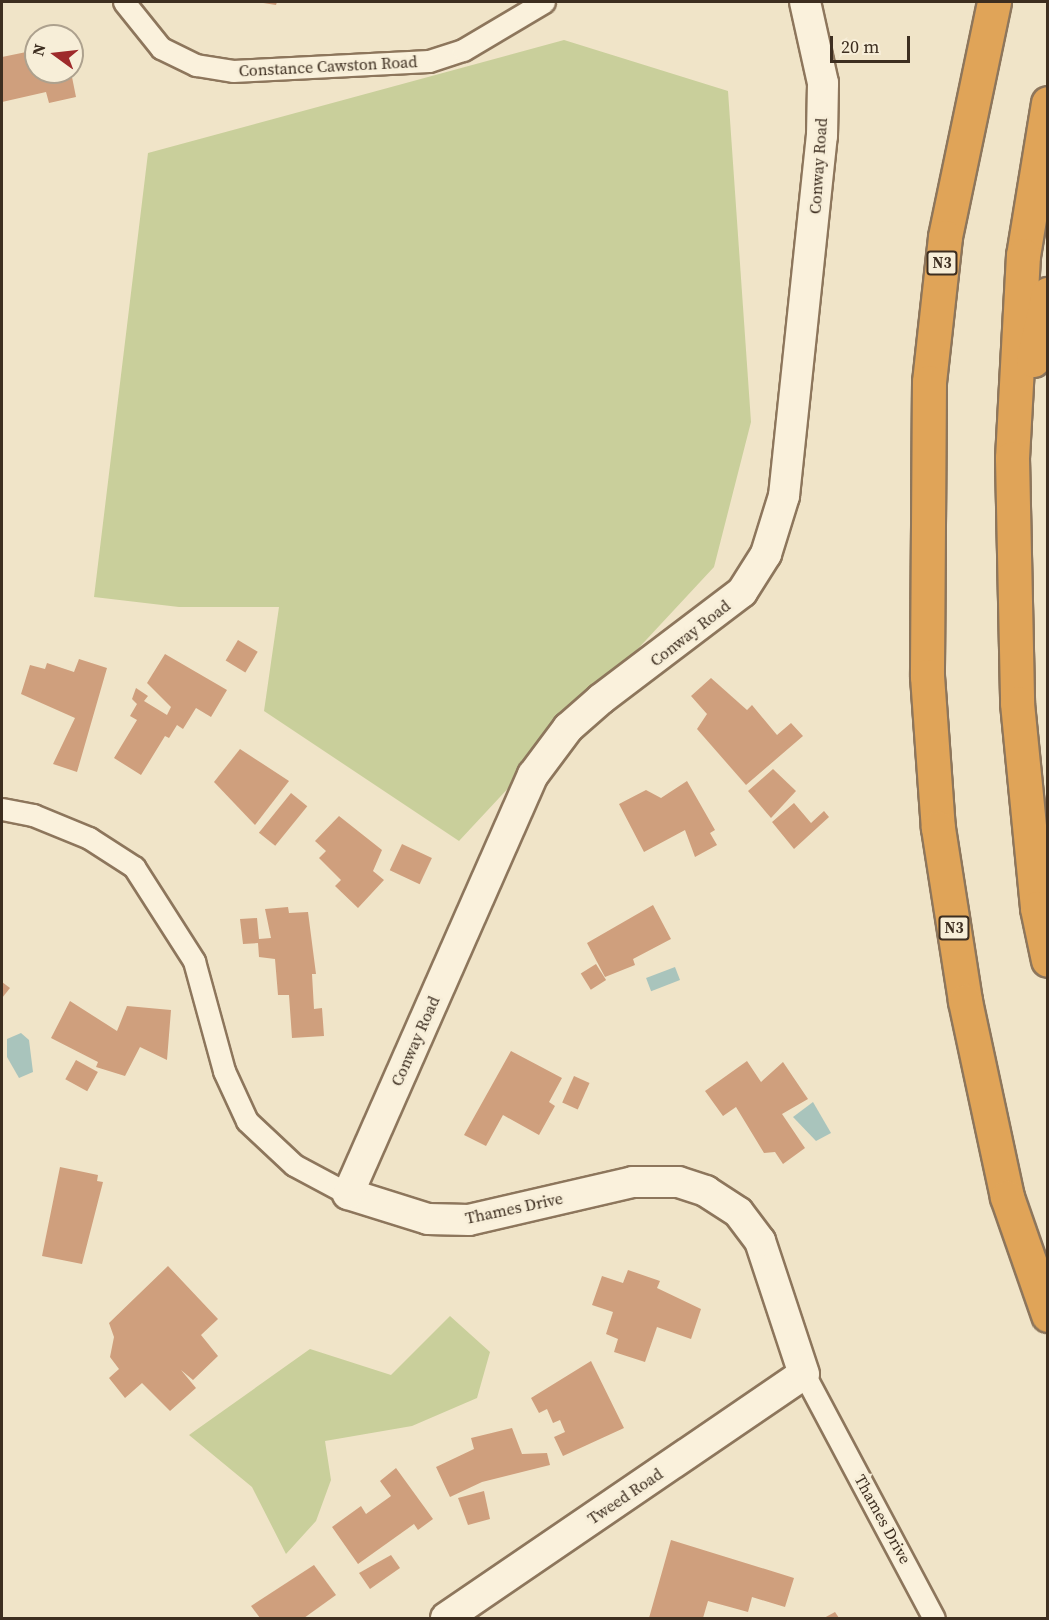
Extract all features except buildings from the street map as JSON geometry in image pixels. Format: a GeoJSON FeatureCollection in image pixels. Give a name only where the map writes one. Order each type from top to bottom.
{"type":"FeatureCollection","features":[{"type":"Feature","properties":{"kind":"highway","name":"N3"},"geometry":{"type":"LineString","coordinates":[[994,2],[945,237],[929,382],[927,676],[938,828],[965,1001],[1006,1197],[1047,1316]]}},
{"type":"Feature","properties":{"kind":"highway"},"geometry":{"type":"LineString","coordinates":[[1047,103],[1023,255],[1012,458],[1017,703],[1037,908],[1047,960]]}},
{"type":"Feature","properties":{"kind":"highway"},"geometry":{"type":"LineString","coordinates":[[1012,458],[1047,294]]}},
{"type":"Feature","properties":{"kind":"street","name":"Constance Cawston Road"},"geometry":{"type":"LineString","coordinates":[[124,2],[161,48],[196,65],[233,71],[429,61],[463,50],[544,2]]}},
{"type":"Feature","properties":{"kind":"street","name":"Conway Road"},"geometry":{"type":"LineString","coordinates":[[348,1194],[533,774],[568,728],[601,699],[742,592],[766,554],[784,496],[822,136],[823,83],[805,2]]}},
{"type":"Feature","properties":{"kind":"street","name":"Thames Drive"},"geometry":{"type":"LineString","coordinates":[[2,808],[33,815],[89,838],[134,867],[194,961],[224,1071],[247,1121],[294,1165],[348,1194],[428,1219],[469,1220],[633,1182],[678,1182],[706,1191],[738,1212],[760,1241],[804,1374],[934,1618]]}},
{"type":"Feature","properties":{"kind":"street","name":"Tweed Road"},"geometry":{"type":"LineString","coordinates":[[446,1618],[804,1374]]}},
{"type":"Feature","properties":{"kind":"green space"},"geometry":{"type":"Polygon","coordinates":[[[564,40],[728,91],[751,422],[714,567],[459,841],[264,711],[279,607],[179,607],[94,597],[148,153],[564,40]]]}},
{"type":"Feature","properties":{"kind":"green space"},"geometry":{"type":"Polygon","coordinates":[[[450,1316],[490,1352],[477,1398],[412,1426],[325,1441],[331,1480],[316,1521],[286,1554],[252,1487],[189,1435],[310,1349],[391,1375],[450,1316]]]}},
{"type":"Feature","properties":{"kind":"water"},"geometry":{"type":"Polygon","coordinates":[[[675,967],[680,980],[651,991],[646,978],[675,967]]]}},
{"type":"Feature","properties":{"kind":"water"},"geometry":{"type":"Polygon","coordinates":[[[21,1033],[29,1040],[33,1072],[19,1078],[7,1057],[7,1039],[21,1033]]]}},
{"type":"Feature","properties":{"kind":"water"},"geometry":{"type":"Polygon","coordinates":[[[813,1102],[831,1133],[816,1141],[793,1117],[813,1102]]]}}]}
